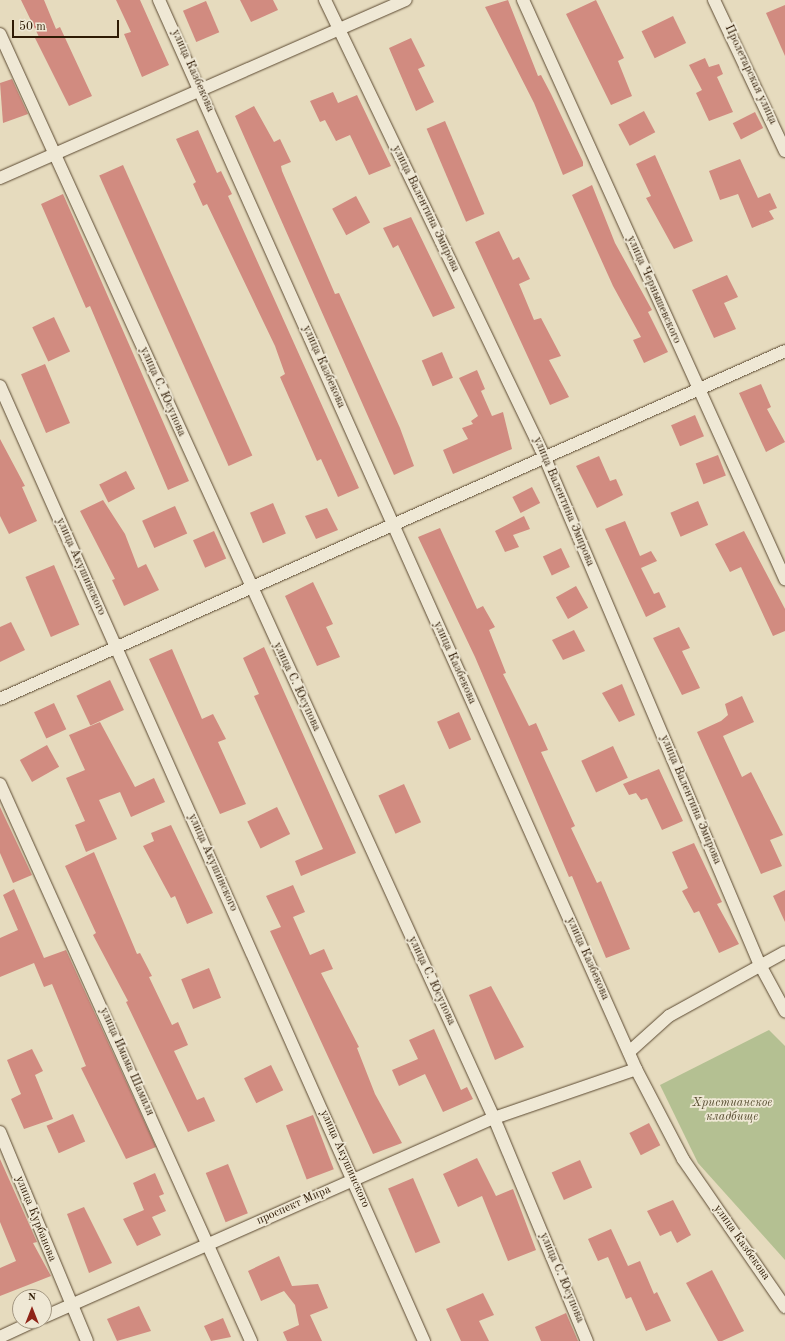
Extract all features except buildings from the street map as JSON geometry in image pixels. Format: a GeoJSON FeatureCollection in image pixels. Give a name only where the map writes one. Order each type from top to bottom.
{"type":"FeatureCollection","features":[{"type":"Feature","properties":{"kind":"street","name":"улица Казбекова"},"geometry":{"type":"LineString","coordinates":[[159,0],[201,90],[392,525],[636,1069],[683,1159],[785,1307]]}},
{"type":"Feature","properties":{"kind":"street","name":"улица Валентина Эмирова"},"geometry":{"type":"LineString","coordinates":[[325,0],[338,30],[545,458],[758,963],[785,1011]]}},
{"type":"Feature","properties":{"kind":"street"},"geometry":{"type":"LineString","coordinates":[[0,178],[406,0]]}},
{"type":"Feature","properties":{"kind":"street","name":"улица Чернышевского"},"geometry":{"type":"LineString","coordinates":[[523,0],[785,580]]}},
{"type":"Feature","properties":{"kind":"street","name":"Пролетарская улица"},"geometry":{"type":"LineString","coordinates":[[714,0],[785,151]]}},
{"type":"Feature","properties":{"kind":"street","name":"улица С. Юсупова"},"geometry":{"type":"LineString","coordinates":[[0,34],[251,588],[494,1118],[587,1341]]}},
{"type":"Feature","properties":{"kind":"street"},"geometry":{"type":"LineString","coordinates":[[0,699],[785,351]]}},
{"type":"Feature","properties":{"kind":"street","name":"улица Акушинского"},"geometry":{"type":"LineString","coordinates":[[0,386],[354,1180],[424,1341]]}},
{"type":"Feature","properties":{"kind":"street","name":"улица Имама Шамиля"},"geometry":{"type":"LineString","coordinates":[[0,784],[251,1341]]}},
{"type":"Feature","properties":{"kind":"street"},"geometry":{"type":"LineString","coordinates":[[629,1052],[669,1016],[758,963],[785,952]]}},
{"type":"Feature","properties":{"kind":"street","name":"проспект Мира"},"geometry":{"type":"LineString","coordinates":[[52,1314],[494,1118],[636,1069]]}},
{"type":"Feature","properties":{"kind":"street","name":"улица Курбанова"},"geometry":{"type":"LineString","coordinates":[[0,1132],[70,1306],[87,1341]]}},
{"type":"Feature","properties":{"kind":"street"},"geometry":{"type":"LineString","coordinates":[[0,1337],[18,1329]]}},
{"type":"Feature","properties":{"kind":"green space","name":"Христианское кладбище"},"geometry":{"type":"Polygon","coordinates":[[[769,1030],[785,1046],[785,1260],[698,1163],[660,1085],[769,1030]]]}}]}
